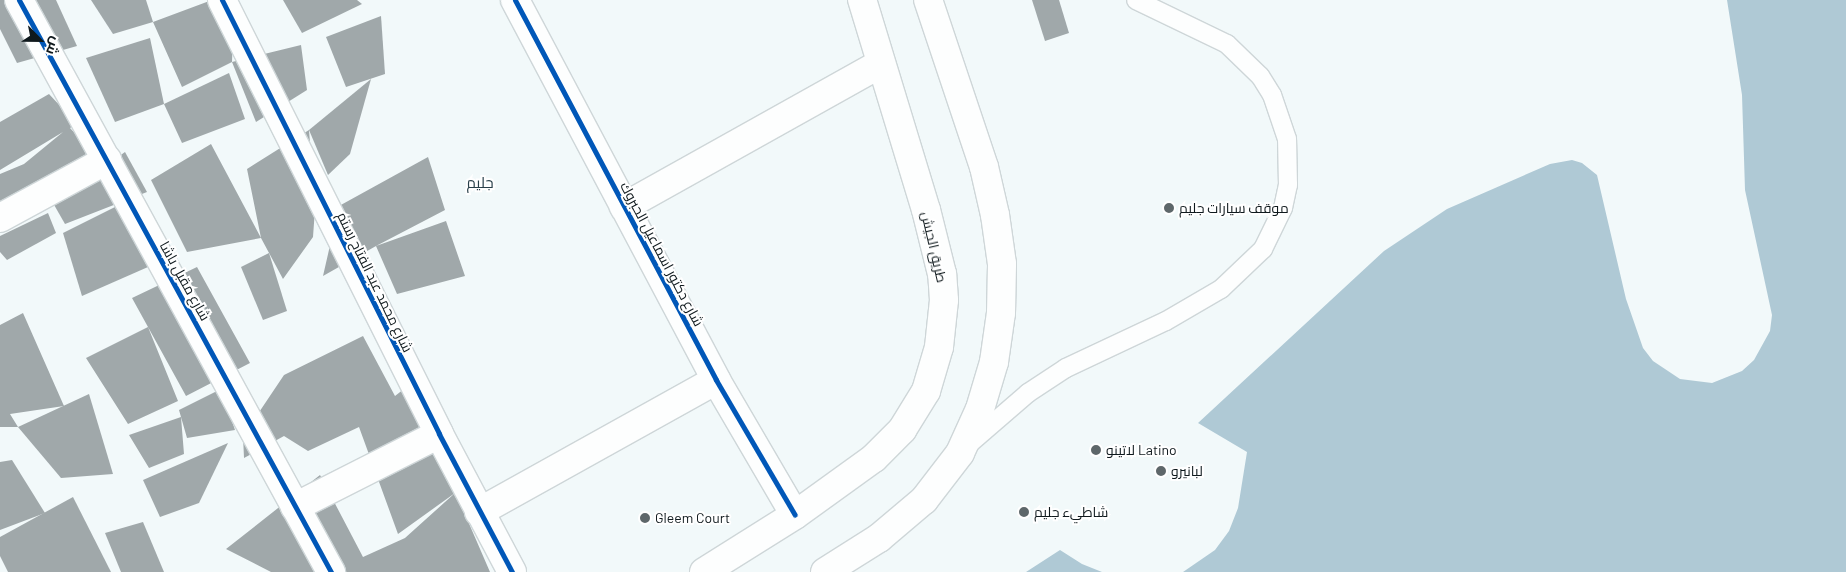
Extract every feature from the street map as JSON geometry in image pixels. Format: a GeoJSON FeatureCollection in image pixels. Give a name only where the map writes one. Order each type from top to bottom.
{"type":"FeatureCollection","features":[{"type":"Feature","properties":{"kind":"main road","name":"شارع مقبل باشا"},"geometry":{"type":"LineString","coordinates":[[19,0],[331,572]]}},
{"type":"Feature","properties":{"kind":"main road","name":"شارع محمد عبد الفتاح رستم"},"geometry":{"type":"LineString","coordinates":[[222,0],[439,434],[512,572]]}},
{"type":"Feature","properties":{"kind":"main road","name":"شارع دكتور اسماعيل الحبروك"},"geometry":{"type":"LineString","coordinates":[[515,0],[716,380],[795,515]]}},
{"type":"Feature","properties":{"kind":"main road","name":"طريق الجيش"},"geometry":{"type":"LineString","coordinates":[[704,572],[795,515],[874,458],[902,430],[926,391],[939,346],[944,300],[942,274],[926,210],[862,0]]}},
{"type":"Feature","properties":{"kind":"main road"},"geometry":{"type":"LineString","coordinates":[[825,572],[879,538],[924,500],[960,453],[980,409],[994,362],[1002,313],[1002,264],[984,167],[928,0]]}},
{"type":"Feature","properties":{"kind":"main road"},"geometry":{"type":"LineString","coordinates":[[624,207],[880,64]]}},
{"type":"Feature","properties":{"kind":"main road"},"geometry":{"type":"LineString","coordinates":[[0,218],[107,160]]}},
{"type":"Feature","properties":{"kind":"main road"},"geometry":{"type":"LineString","coordinates":[[479,512],[716,380]]}},
{"type":"Feature","properties":{"kind":"main road"},"geometry":{"type":"LineString","coordinates":[[295,506],[439,434]]}},
{"type":"Feature","properties":{"kind":"lane"},"geometry":{"type":"LineString","coordinates":[[960,453],[1014,404],[1066,368],[1166,321],[1221,289],[1244,271],[1263,249],[1283,208],[1288,185],[1287,139],[1272,95],[1260,76],[1244,58],[1214,36],[1136,0]]}},
{"type":"Feature","properties":{"kind":"water"},"geometry":{"type":"Polygon","coordinates":[[[1727,0],[1846,0],[1846,572],[1183,572],[1215,550],[1229,531],[1238,508],[1247,452],[1198,423],[1384,251],[1447,209],[1550,164],[1572,160],[1582,163],[1597,175],[1626,299],[1643,348],[1653,361],[1680,379],[1712,383],[1742,371],[1754,360],[1770,331],[1772,315],[1745,190],[1742,95],[1727,0]]]}},
{"type":"Feature","properties":{"kind":"water"},"geometry":{"type":"Polygon","coordinates":[[[1060,550],[1082,564],[1102,572],[1026,572],[1060,550]]]}},
{"type":"Feature","properties":{"kind":"building"},"geometry":{"type":"Polygon","coordinates":[[[0,0],[56,0],[77,46],[17,63],[0,29],[0,0]]]}},
{"type":"Feature","properties":{"kind":"building"},"geometry":{"type":"Polygon","coordinates":[[[91,0],[146,0],[153,22],[113,34],[91,0]]]}},
{"type":"Feature","properties":{"kind":"building"},"geometry":{"type":"Polygon","coordinates":[[[212,0],[234,0],[232,62],[182,87],[153,22],[212,0]]]}},
{"type":"Feature","properties":{"kind":"building"},"geometry":{"type":"Polygon","coordinates":[[[283,0],[357,0],[362,4],[302,33],[283,0]]]}},
{"type":"Feature","properties":{"kind":"building"},"geometry":{"type":"Polygon","coordinates":[[[1032,0],[1059,0],[1069,33],[1045,41],[1032,0]]]}},
{"type":"Feature","properties":{"kind":"building"},"geometry":{"type":"Polygon","coordinates":[[[381,16],[385,74],[346,87],[326,37],[381,16]]]}},
{"type":"Feature","properties":{"kind":"building"},"geometry":{"type":"Polygon","coordinates":[[[150,38],[164,104],[115,122],[86,58],[150,38]]]}},
{"type":"Feature","properties":{"kind":"building"},"geometry":{"type":"Polygon","coordinates":[[[301,45],[307,90],[256,122],[232,62],[301,45]]]}},
{"type":"Feature","properties":{"kind":"building"},"geometry":{"type":"Polygon","coordinates":[[[229,73],[245,119],[182,143],[164,104],[229,73]]]}},
{"type":"Feature","properties":{"kind":"building"},"geometry":{"type":"Polygon","coordinates":[[[371,79],[350,154],[328,175],[309,130],[371,79]]]}},
{"type":"Feature","properties":{"kind":"building"},"geometry":{"type":"Polygon","coordinates":[[[49,94],[77,124],[70,128],[95,155],[39,186],[0,202],[0,174],[24,164],[63,132],[0,170],[0,122],[49,94]]]}},
{"type":"Feature","properties":{"kind":"building"},"geometry":{"type":"Polygon","coordinates":[[[309,130],[315,209],[313,237],[283,279],[261,238],[247,169],[309,130]]]}},
{"type":"Feature","properties":{"kind":"building"},"geometry":{"type":"Polygon","coordinates":[[[211,144],[261,238],[187,252],[151,180],[211,144]]]}},
{"type":"Feature","properties":{"kind":"building"},"geometry":{"type":"Polygon","coordinates":[[[125,152],[147,192],[65,224],[53,203],[125,152]]]}},
{"type":"Feature","properties":{"kind":"building"},"geometry":{"type":"Polygon","coordinates":[[[428,157],[445,210],[323,276],[339,206],[428,157]]]}},
{"type":"Feature","properties":{"kind":"building"},"geometry":{"type":"Polygon","coordinates":[[[119,205],[148,267],[82,296],[63,233],[119,205]]]}},
{"type":"Feature","properties":{"kind":"building"},"geometry":{"type":"Polygon","coordinates":[[[48,213],[56,233],[7,260],[0,252],[0,236],[48,213]]]}},
{"type":"Feature","properties":{"kind":"building"},"geometry":{"type":"Polygon","coordinates":[[[446,221],[465,276],[397,294],[376,246],[446,221]]]}},
{"type":"Feature","properties":{"kind":"building"},"geometry":{"type":"Polygon","coordinates":[[[269,253],[287,311],[263,320],[241,267],[269,253]]]}},
{"type":"Feature","properties":{"kind":"building"},"geometry":{"type":"Polygon","coordinates":[[[197,267],[250,363],[186,396],[132,298],[197,267]]]}},
{"type":"Feature","properties":{"kind":"building"},"geometry":{"type":"Polygon","coordinates":[[[23,313],[64,406],[10,414],[18,427],[0,427],[0,325],[23,313]]]}},
{"type":"Feature","properties":{"kind":"building"},"geometry":{"type":"Polygon","coordinates":[[[148,327],[178,401],[128,424],[86,358],[148,327]]]}},
{"type":"Feature","properties":{"kind":"building"},"geometry":{"type":"Polygon","coordinates":[[[363,336],[395,396],[409,385],[490,572],[271,572],[226,549],[320,475],[363,557],[405,538],[455,493],[398,534],[359,427],[308,451],[284,436],[244,458],[243,436],[284,375],[363,336]]]}},
{"type":"Feature","properties":{"kind":"building"},"geometry":{"type":"Polygon","coordinates":[[[221,389],[235,430],[187,438],[179,410],[221,389]]]}},
{"type":"Feature","properties":{"kind":"building"},"geometry":{"type":"Polygon","coordinates":[[[89,394],[113,474],[61,478],[18,427],[89,394]]]}},
{"type":"Feature","properties":{"kind":"building"},"geometry":{"type":"Polygon","coordinates":[[[181,417],[184,454],[149,468],[129,435],[181,417]]]}},
{"type":"Feature","properties":{"kind":"building"},"geometry":{"type":"Polygon","coordinates":[[[228,443],[199,503],[160,517],[143,480],[228,443]]]}},
{"type":"Feature","properties":{"kind":"building"},"geometry":{"type":"Polygon","coordinates":[[[12,460],[45,513],[0,530],[0,462],[12,460]]]}},
{"type":"Feature","properties":{"kind":"building"},"geometry":{"type":"Polygon","coordinates":[[[73,497],[111,572],[8,572],[0,556],[0,537],[73,497]]]}},
{"type":"Feature","properties":{"kind":"building"},"geometry":{"type":"Polygon","coordinates":[[[143,522],[164,572],[121,572],[105,533],[143,522]]]}},
{"type":"Feature","properties":{"kind":"cycle path"},"geometry":{"type":"LineString","coordinates":[[19,0],[331,572]]}},
{"type":"Feature","properties":{"kind":"cycle path"},"geometry":{"type":"LineString","coordinates":[[222,0],[439,434],[512,572]]}},
{"type":"Feature","properties":{"kind":"cycle path"},"geometry":{"type":"LineString","coordinates":[[515,0],[716,380],[795,515]]}},
{"type":"Feature","properties":{"kind":"place","name":"موقف سيارات جليم"},"geometry":{"type":"Point","coordinates":[1169,208]}},
{"type":"Feature","properties":{"kind":"place","name":"لاتينو Latino"},"geometry":{"type":"Point","coordinates":[1096,450]}},
{"type":"Feature","properties":{"kind":"place","name":"لبانيرو"},"geometry":{"type":"Point","coordinates":[1161,471]}},
{"type":"Feature","properties":{"kind":"place","name":"شاطيء جليم"},"geometry":{"type":"Point","coordinates":[1024,512]}},
{"type":"Feature","properties":{"kind":"place","name":"Gleem Court"},"geometry":{"type":"Point","coordinates":[645,518]}},
{"type":"Feature","properties":{"kind":"district","name":"جليم"},"geometry":{"type":"Point","coordinates":[480,183]}}]}
